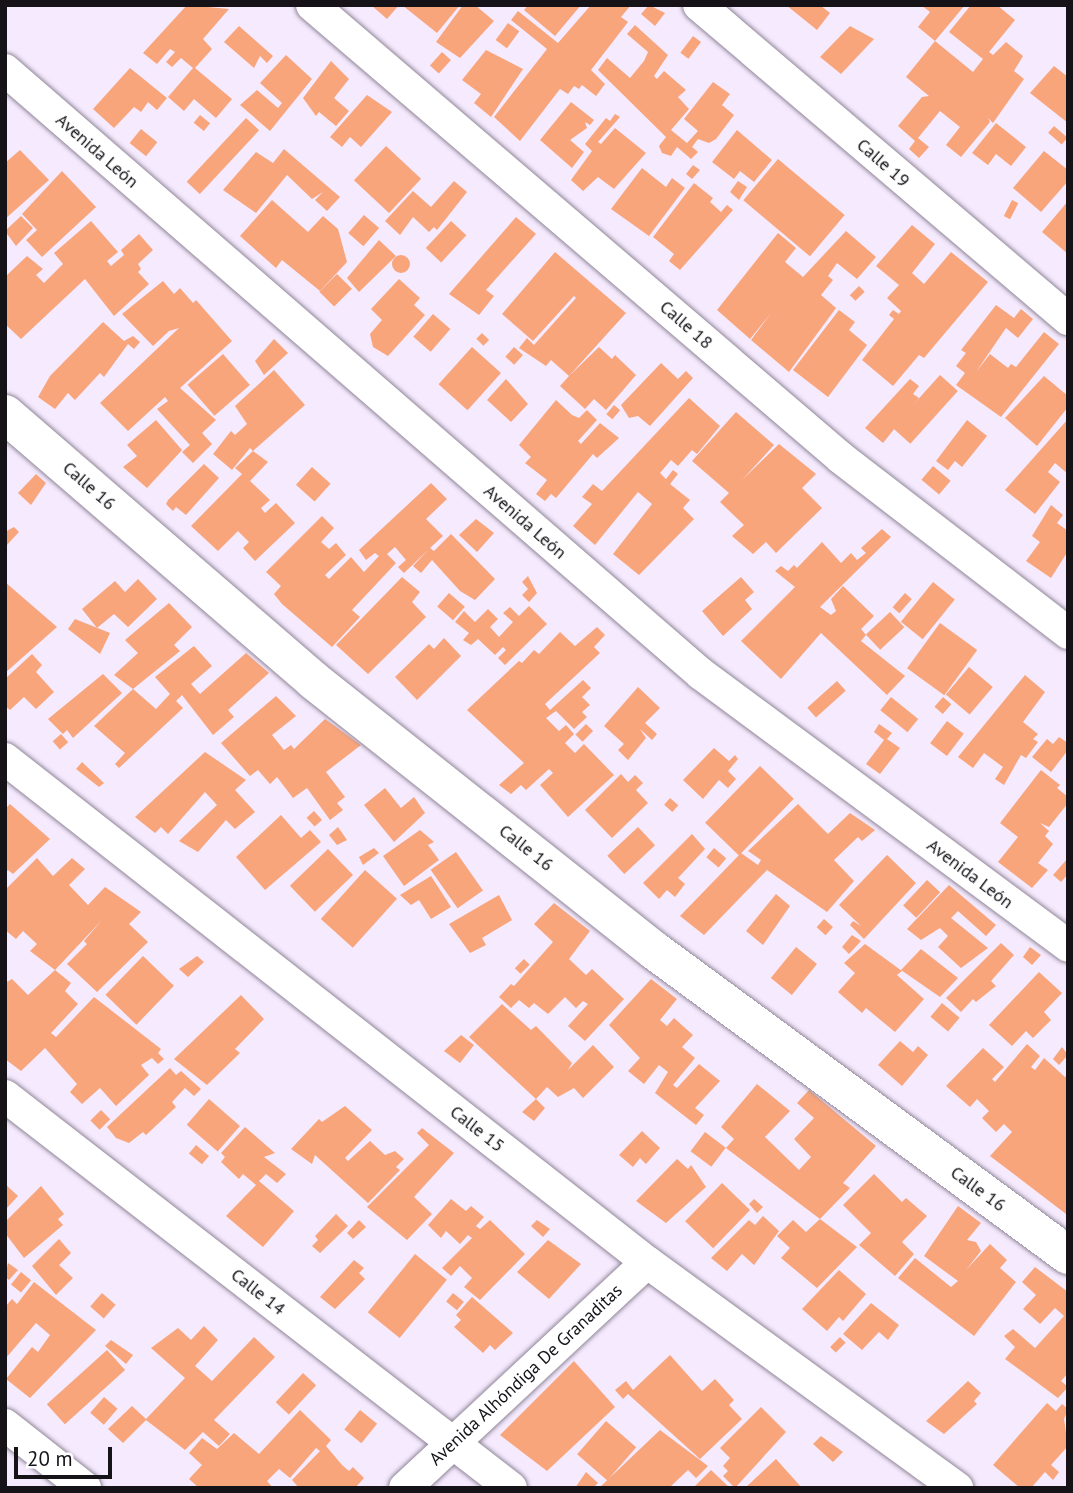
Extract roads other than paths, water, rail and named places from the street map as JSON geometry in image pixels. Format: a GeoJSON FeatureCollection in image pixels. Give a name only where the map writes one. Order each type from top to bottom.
{"type":"FeatureCollection","features":[{"type":"Feature","properties":{"kind":"street","name":"Calle 18"},"geometry":{"type":"LineString","coordinates":[[312,5],[841,458],[1068,633]]}},
{"type":"Feature","properties":{"kind":"street","name":"Calle 19"},"geometry":{"type":"LineString","coordinates":[[699,5],[1068,319]]}},
{"type":"Feature","properties":{"kind":"street","name":"Avenida León"},"geometry":{"type":"LineString","coordinates":[[5,70],[701,674],[1068,946]]}},
{"type":"Feature","properties":{"kind":"street","name":"Calle 16"},"geometry":{"type":"LineString","coordinates":[[5,414],[313,680],[602,909],[1068,1255]]}},
{"type":"Feature","properties":{"kind":"street","name":"Calle 15"},"geometry":{"type":"LineString","coordinates":[[8,767],[647,1262],[957,1488]]}},
{"type":"Feature","properties":{"kind":"street","name":"Calle 14"},"geometry":{"type":"LineString","coordinates":[[5,1096],[511,1488]]}},
{"type":"Feature","properties":{"kind":"street","name":"Avenida Alhóndiga De Granaditas"},"geometry":{"type":"LineString","coordinates":[[405,1488],[647,1262]]}},
{"type":"Feature","properties":{"kind":"street"},"geometry":{"type":"LineString","coordinates":[[5,1424],[85,1488]]}}]}
